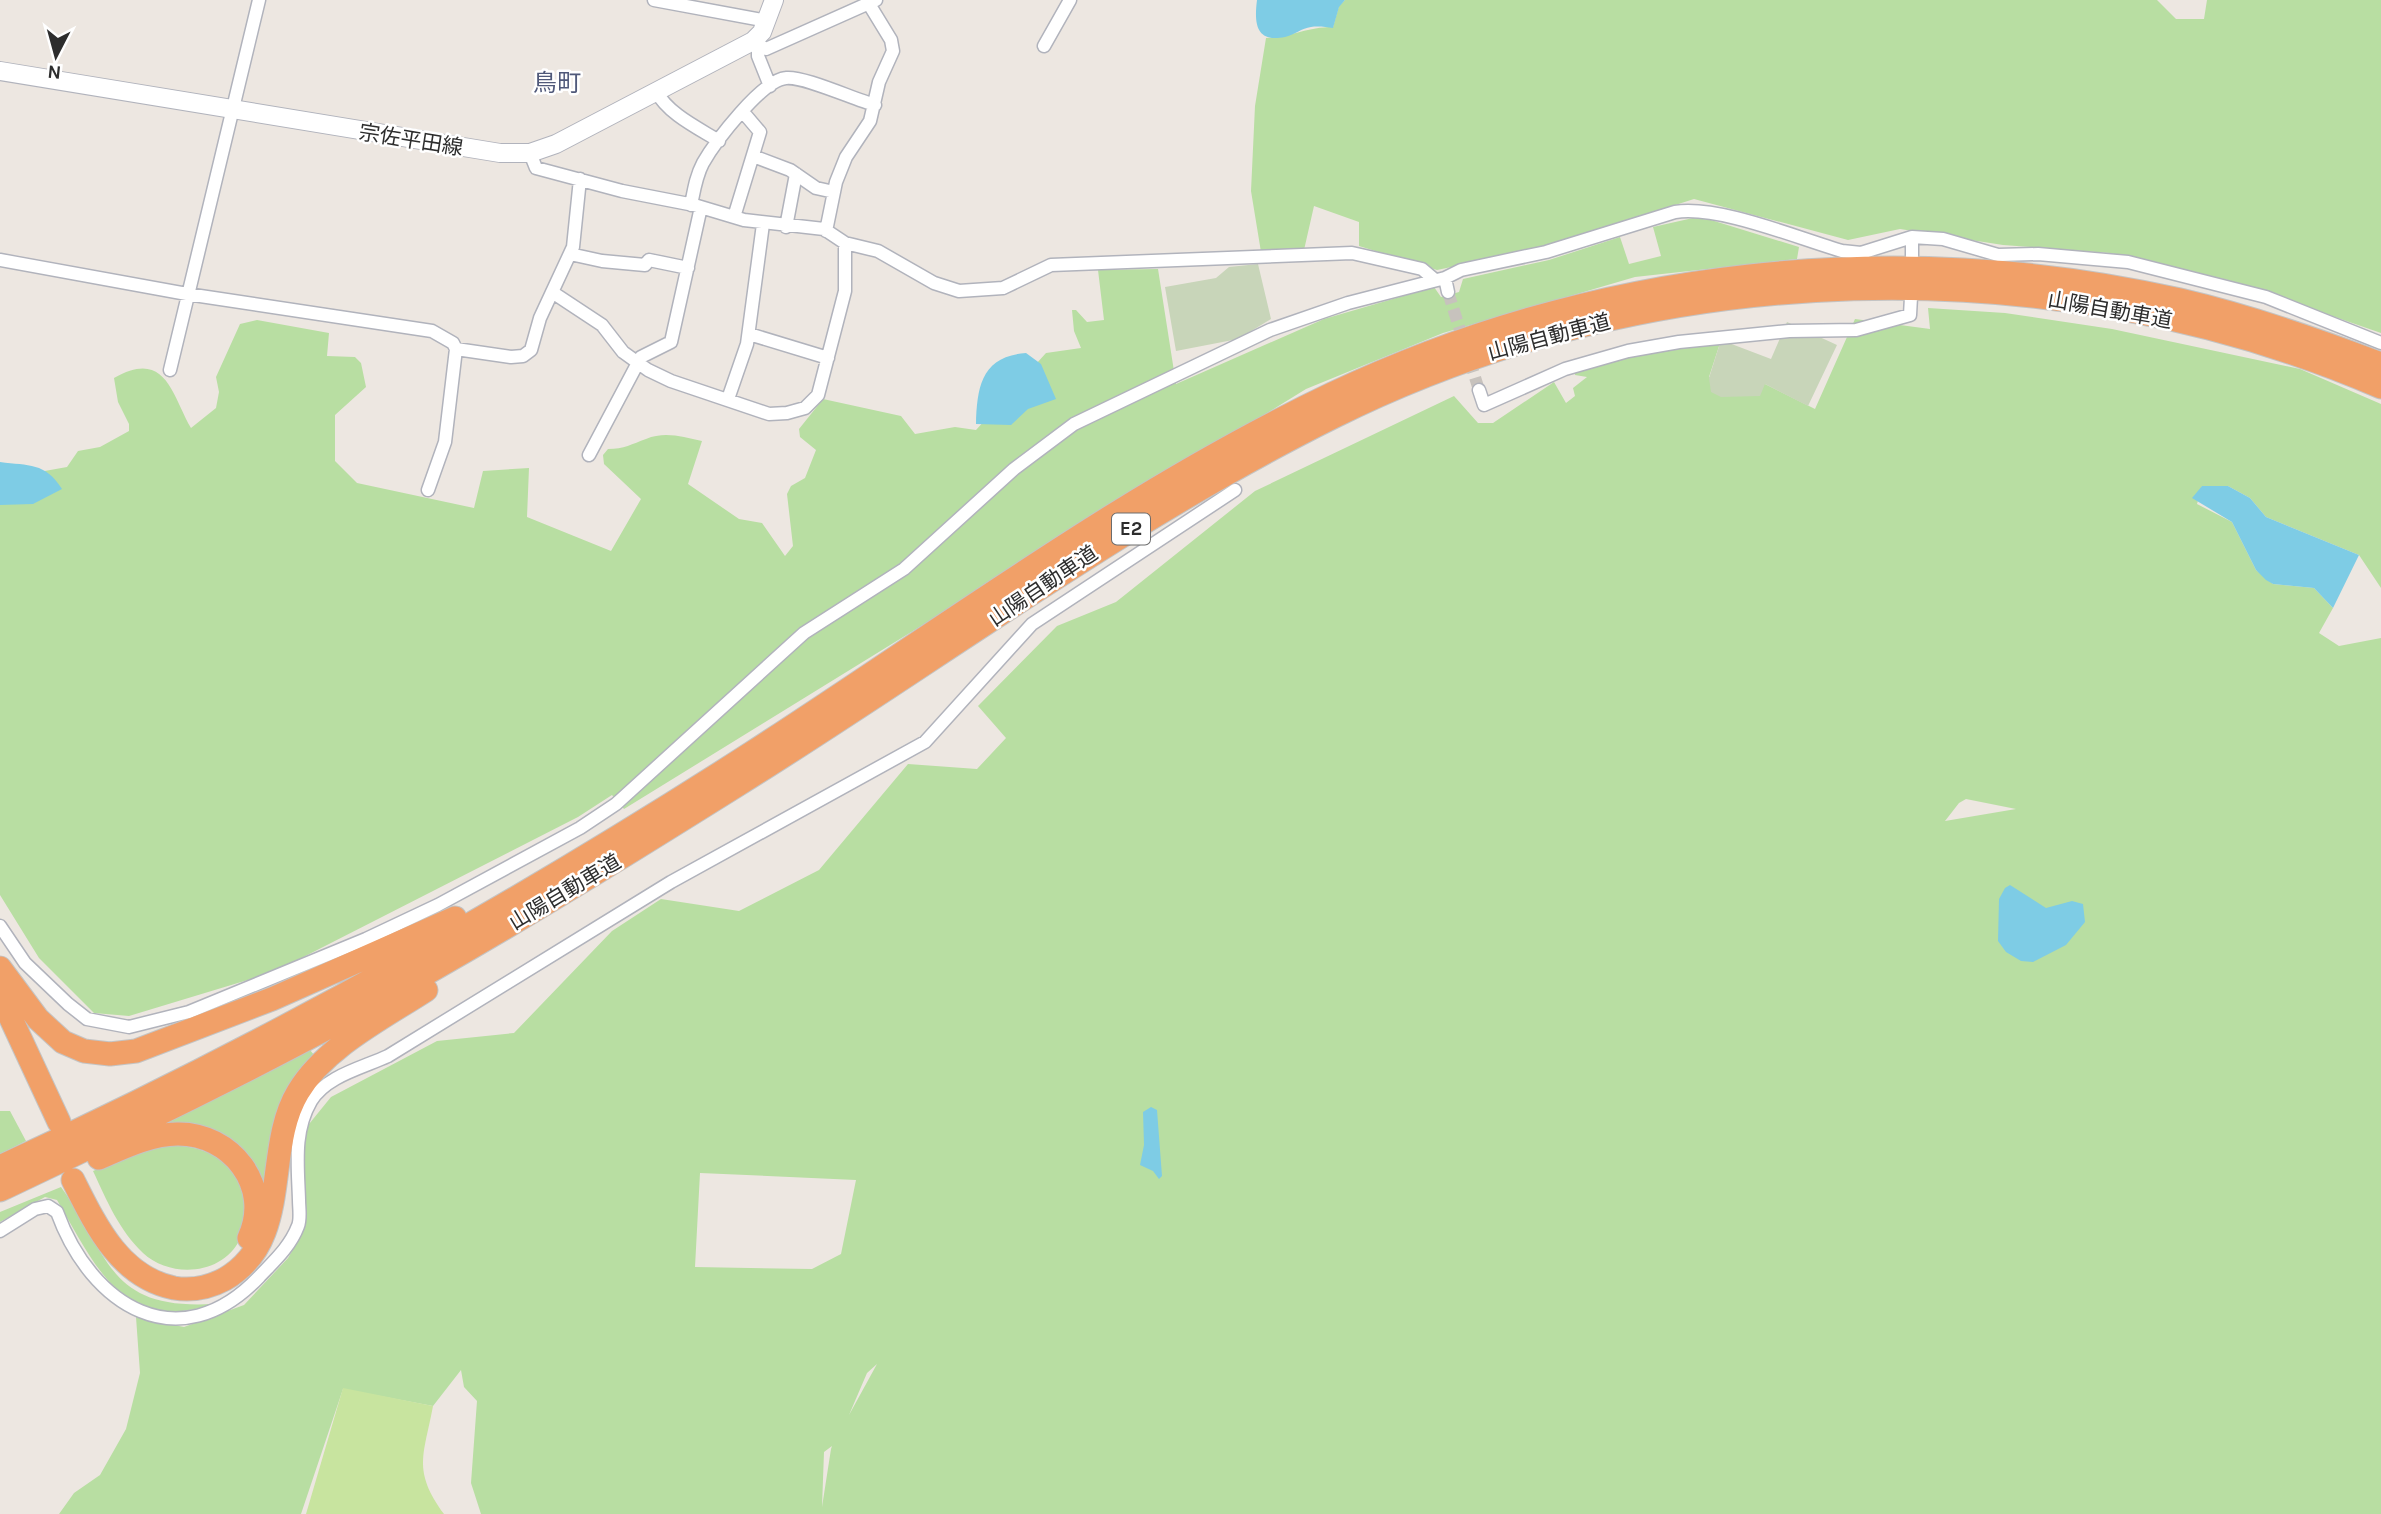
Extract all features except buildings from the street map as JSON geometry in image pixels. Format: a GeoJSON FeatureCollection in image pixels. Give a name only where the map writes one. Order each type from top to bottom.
{"type":"FeatureCollection","features":[{"type":"Feature","properties":{"kind":"highway","name":"山陽自動車道"},"geometry":{"type":"LineString","coordinates":[[0,1167],[187,1078],[467,928],[752,753],[1087,533],[1247,439],[1329,396],[1402,363],[1478,335],[1568,308],[1653,289],[1755,274],[1897,267],[1969,271],[2110,287],[2178,299],[2252,318],[2381,364]]}},
{"type":"Feature","properties":{"kind":"highway","name":"山陽自動車道"},"geometry":{"type":"LineString","coordinates":[[0,1190],[198,1096],[478,945],[641,846],[1191,493],[1337,415],[1409,382],[1483,354],[1574,328],[1704,301],[1834,290],[1967,291],[2041,298],[2176,320],[2308,358],[2381,387]]}},
{"type":"Feature","properties":{"kind":"highway"},"geometry":{"type":"LineString","coordinates":[[0,1190],[144,1141],[175,1133],[205,1137],[229,1149],[253,1184],[256,1200],[254,1227],[235,1258],[222,1269],[205,1277],[181,1278],[145,1265],[127,1249],[105,1221],[78,1178],[99,1231],[122,1260],[156,1284],[186,1290],[215,1284],[236,1273],[263,1238],[271,1213],[286,1119],[298,1092],[312,1074],[352,1039],[641,846]]}},
{"type":"Feature","properties":{"kind":"highway"},"geometry":{"type":"LineString","coordinates":[[0,968],[38,1019],[63,1042],[84,1051],[110,1054],[136,1051],[368,958],[502,894],[542,884]]}},
{"type":"Feature","properties":{"kind":"highway"},"geometry":{"type":"LineString","coordinates":[[0,995],[54,1125],[0,1022]]}},
{"type":"Feature","properties":{"kind":"main road","name":"宗佐平田線"},"geometry":{"type":"LineString","coordinates":[[0,71],[500,153],[530,153],[556,144],[755,43],[774,0]]}},
{"type":"Feature","properties":{"kind":"street"},"geometry":{"type":"LineString","coordinates":[[170,369],[259,0]]}},
{"type":"Feature","properties":{"kind":"street"},"geometry":{"type":"LineString","coordinates":[[654,0],[767,21]]}},
{"type":"Feature","properties":{"kind":"street"},"geometry":{"type":"LineString","coordinates":[[1044,46],[1070,0]]}},
{"type":"Feature","properties":{"kind":"street"},"geometry":{"type":"LineString","coordinates":[[755,43],[766,50],[873,2],[891,40],[892,51],[870,121],[846,157],[834,192],[826,231]]}},
{"type":"Feature","properties":{"kind":"street"},"geometry":{"type":"LineString","coordinates":[[755,43],[770,86]]}},
{"type":"Feature","properties":{"kind":"street"},"geometry":{"type":"LineString","coordinates":[[589,455],[642,357],[671,342],[688,268],[703,163],[719,141],[743,112],[770,86],[786,78],[804,81],[874,105]]}},
{"type":"Feature","properties":{"kind":"street"},"geometry":{"type":"LineString","coordinates":[[656,91],[660,99],[688,122],[719,141]]}},
{"type":"Feature","properties":{"kind":"street"},"geometry":{"type":"LineString","coordinates":[[734,217],[761,132],[743,112]]}},
{"type":"Feature","properties":{"kind":"street"},"geometry":{"type":"LineString","coordinates":[[530,153],[536,168],[763,224],[826,231],[845,243],[878,251],[934,284],[959,291],[1003,288],[1051,265],[1352,254],[1422,269],[1440,279],[1448,292]]}},
{"type":"Feature","properties":{"kind":"street"},"geometry":{"type":"LineString","coordinates":[[753,156],[796,174],[816,188],[834,192]]}},
{"type":"Feature","properties":{"kind":"street"},"geometry":{"type":"LineString","coordinates":[[786,227],[796,174]]}},
{"type":"Feature","properties":{"kind":"street"},"geometry":{"type":"LineString","coordinates":[[456,349],[523,356],[531,350],[540,318],[570,254],[580,179]]}},
{"type":"Feature","properties":{"kind":"street"},"geometry":{"type":"LineString","coordinates":[[0,926],[25,963],[87,1019],[128,1027],[189,1012],[366,939],[438,905],[580,828],[616,804],[804,633],[904,569],[1014,469],[1074,424],[1270,330],[1348,303],[1440,279],[1461,270],[1546,252],[1615,229],[1690,210],[1713,213],[1842,251],[1861,253],[1912,237],[1943,239],[1998,255],[2038,254],[2140,265],[2266,297],[2381,343]]}},
{"type":"Feature","properties":{"kind":"street"},"geometry":{"type":"LineString","coordinates":[[728,400],[749,334],[763,224]]}},
{"type":"Feature","properties":{"kind":"street"},"geometry":{"type":"LineString","coordinates":[[1912,237],[1912,257]]}},
{"type":"Feature","properties":{"kind":"street"},"geometry":{"type":"LineString","coordinates":[[552,292],[602,324],[623,352],[671,381],[769,414],[787,413],[804,408],[818,395],[845,291],[845,243]]}},
{"type":"Feature","properties":{"kind":"street"},"geometry":{"type":"LineString","coordinates":[[570,254],[628,265],[645,265],[649,260],[658,259],[688,268]]}},
{"type":"Feature","properties":{"kind":"street"},"geometry":{"type":"LineString","coordinates":[[0,260],[187,294],[432,331],[453,343],[456,349],[445,442],[428,490]]}},
{"type":"Feature","properties":{"kind":"street"},"geometry":{"type":"LineString","coordinates":[[1479,390],[1484,405],[1565,369],[1628,351],[1679,342],[1810,329],[1856,330],[1910,315],[1911,297]]}},
{"type":"Feature","properties":{"kind":"street"},"geometry":{"type":"LineString","coordinates":[[749,334],[828,358]]}},
{"type":"Feature","properties":{"kind":"street"},"geometry":{"type":"LineString","coordinates":[[0,1231],[36,1209],[48,1206],[57,1212],[86,1268],[109,1293],[129,1308],[149,1315],[184,1320],[212,1311],[247,1289],[287,1248],[300,1224],[298,1129],[312,1099],[343,1074],[388,1056],[671,882],[925,742],[1032,624],[1235,490]]}},
{"type":"Feature","properties":{"kind":"green space"},"geometry":{"type":"Polygon","coordinates":[[[1345,0],[2157,0],[2176,19],[2204,19],[2207,0],[2381,0],[2381,333],[2228,280],[2110,253],[2003,245],[1900,229],[1848,240],[1694,199],[1538,249],[1437,270],[1359,246],[1359,222],[1314,206],[1304,250],[1261,252],[1251,191],[1255,106],[1266,38],[1333,27],[1339,6],[1345,0]]]}},
{"type":"Feature","properties":{"kind":"green space"},"geometry":{"type":"Polygon","coordinates":[[[1693,218],[1711,220],[1799,247],[1797,259],[1635,277],[1443,333],[1306,389],[624,809],[612,795],[578,817],[274,972],[129,1016],[94,1013],[39,958],[0,895],[0,479],[67,467],[78,451],[100,447],[129,431],[129,424],[118,402],[114,378],[131,370],[145,369],[156,372],[165,379],[191,428],[216,408],[219,392],[216,377],[240,324],[257,320],[329,333],[327,356],[355,357],[361,363],[366,387],[335,415],[335,461],[357,483],[474,508],[483,471],[529,468],[527,517],[611,551],[641,499],[604,464],[603,455],[608,449],[653,437],[681,436],[702,441],[688,484],[739,519],[762,523],[785,556],[793,546],[787,494],[791,486],[805,478],[816,450],[800,437],[799,429],[823,399],[901,416],[915,434],[955,427],[976,430],[1046,353],[1081,348],[1074,331],[1072,310],[1076,310],[1087,322],[1104,320],[1098,270],[1158,269],[1176,384],[1324,319],[1434,287],[1441,297],[1459,292],[1463,279],[1549,260],[1620,237],[1629,264],[1661,256],[1653,227],[1693,218]]]}},
{"type":"Feature","properties":{"kind":"green space"},"geometry":{"type":"Polygon","coordinates":[[[1258,264],[1271,319],[1238,339],[1176,351],[1165,287],[1216,278],[1229,267],[1258,264]]]}},
{"type":"Feature","properties":{"kind":"green space"},"geometry":{"type":"Polygon","coordinates":[[[1928,308],[2005,313],[2112,329],[2300,369],[2381,404],[2381,588],[2359,555],[2266,517],[2250,498],[2228,486],[2202,486],[2197,504],[2232,522],[2256,570],[2273,584],[2314,588],[2333,608],[2319,633],[2339,646],[2381,638],[2381,1514],[481,1514],[471,1483],[477,1401],[464,1387],[461,1370],[433,1406],[343,1389],[301,1514],[59,1514],[74,1493],[100,1475],[126,1429],[140,1373],[136,1317],[184,1327],[244,1305],[288,1258],[302,1234],[305,1129],[331,1097],[437,1041],[514,1033],[612,931],[661,899],[739,911],[819,870],[908,764],[977,769],[1006,738],[978,706],[1057,626],[1116,602],[1255,491],[1454,396],[1478,423],[1493,423],[1554,382],[1566,403],[1575,396],[1573,388],[1587,377],[1575,375],[1574,369],[1626,354],[1721,340],[1709,377],[1765,384],[1815,409],[1855,319],[1930,329],[1928,308]],[[1966,799],[1959,803],[1945,821],[2016,809],[1966,799]],[[700,1173],[695,1267],[812,1269],[841,1254],[856,1180],[700,1173]],[[877,1364],[867,1373],[849,1415],[877,1364]],[[832,1446],[824,1452],[822,1507],[832,1446]]]}},
{"type":"Feature","properties":{"kind":"green space"},"geometry":{"type":"Polygon","coordinates":[[[1787,322],[1837,345],[1808,406],[1765,384],[1760,396],[1721,397],[1711,392],[1709,378],[1721,340],[1771,359],[1787,322]]]}},
{"type":"Feature","properties":{"kind":"green space"},"geometry":{"type":"Polygon","coordinates":[[[310,1050],[314,1055],[286,1089],[274,1127],[266,1211],[247,1158],[147,1133],[310,1050]]]}},
{"type":"Feature","properties":{"kind":"green space"},"geometry":{"type":"Polygon","coordinates":[[[0,1111],[10,1111],[26,1141],[0,1154],[0,1111]]]}},
{"type":"Feature","properties":{"kind":"green space"},"geometry":{"type":"Polygon","coordinates":[[[168,1145],[184,1146],[214,1155],[226,1163],[242,1186],[246,1201],[241,1236],[232,1251],[209,1266],[196,1269],[168,1267],[143,1253],[120,1225],[93,1171],[133,1154],[168,1145]]]}},
{"type":"Feature","properties":{"kind":"green space"},"geometry":{"type":"Polygon","coordinates":[[[61,1187],[103,1257],[116,1274],[132,1288],[152,1298],[179,1304],[214,1304],[183,1311],[157,1310],[135,1302],[116,1288],[100,1270],[57,1200],[45,1197],[0,1222],[0,1212],[61,1187]]]}},
{"type":"Feature","properties":{"kind":"green space"},"geometry":{"type":"Polygon","coordinates":[[[343,1388],[433,1406],[424,1450],[424,1473],[434,1499],[444,1514],[306,1514],[343,1388]]]}},
{"type":"Feature","properties":{"kind":"water"},"geometry":{"type":"Polygon","coordinates":[[[1257,0],[1345,0],[1339,7],[1333,28],[1311,27],[1275,38],[1268,37],[1259,30],[1256,17],[1257,0]]]}},
{"type":"Feature","properties":{"kind":"water"},"geometry":{"type":"Polygon","coordinates":[[[1026,353],[1041,364],[1056,399],[1028,409],[1011,425],[976,424],[978,397],[985,375],[1000,360],[1026,353]]]}},
{"type":"Feature","properties":{"kind":"water"},"geometry":{"type":"Polygon","coordinates":[[[0,462],[28,465],[43,470],[56,480],[62,489],[33,504],[0,505],[0,462]]]}},
{"type":"Feature","properties":{"kind":"water"},"geometry":{"type":"Polygon","coordinates":[[[2202,486],[2228,486],[2250,498],[2266,517],[2359,555],[2333,608],[2314,588],[2273,584],[2266,580],[2256,570],[2232,522],[2192,498],[2202,486]]]}},
{"type":"Feature","properties":{"kind":"water"},"geometry":{"type":"Polygon","coordinates":[[[2010,885],[2046,908],[2072,901],[2083,904],[2085,922],[2066,945],[2033,962],[2021,961],[2006,952],[1998,941],[1999,899],[2010,885]]]}},
{"type":"Feature","properties":{"kind":"water"},"geometry":{"type":"Polygon","coordinates":[[[1151,1107],[1157,1110],[1162,1176],[1159,1179],[1153,1171],[1140,1165],[1144,1145],[1143,1112],[1151,1107]]]}},
{"type":"Feature","properties":{"kind":"tunnel"},"geometry":{"type":"LineString","coordinates":[[1448,292],[1479,390]]}},
{"type":"Feature","properties":{"kind":"district","name":"鳥町"},"geometry":{"type":"Point","coordinates":[557,83]}}]}
